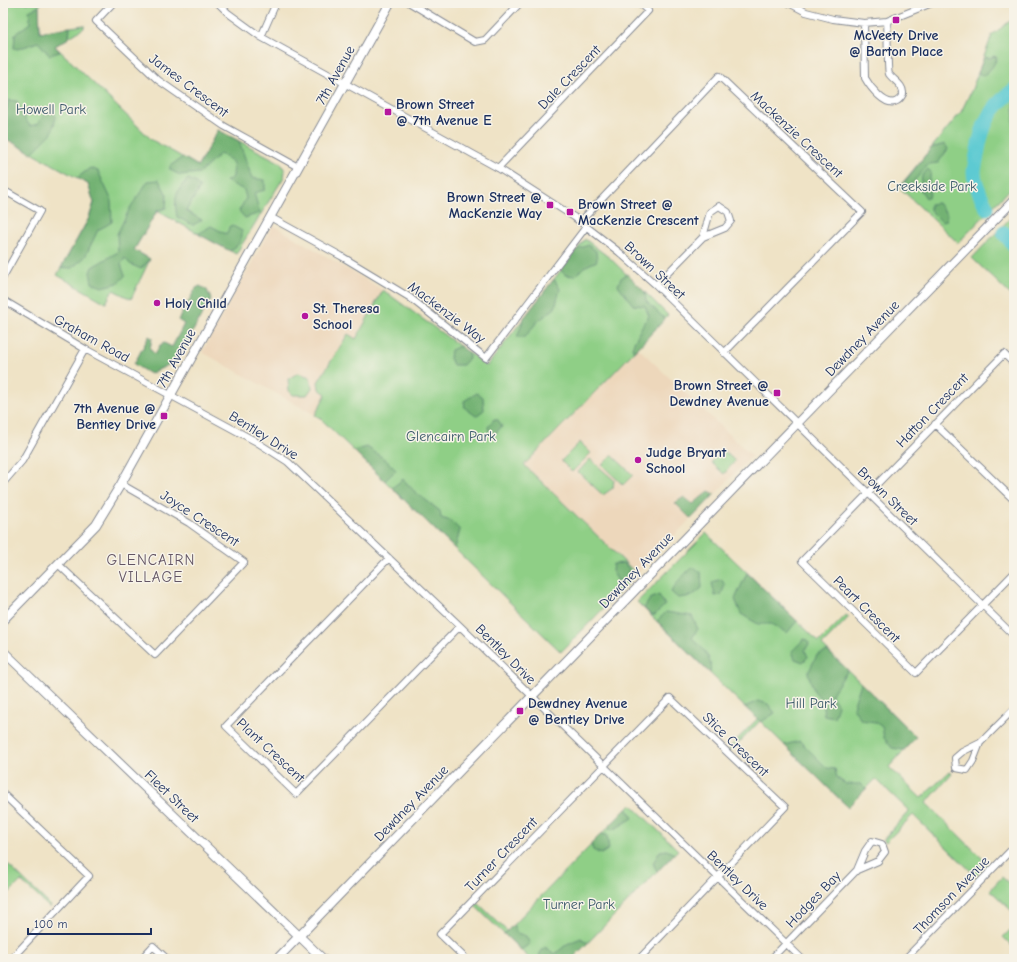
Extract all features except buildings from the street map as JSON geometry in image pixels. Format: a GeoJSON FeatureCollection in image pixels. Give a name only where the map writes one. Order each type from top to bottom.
{"type":"FeatureCollection","features":[{"type":"Feature","properties":{"kind":"street","name":"James Crescent"},"geometry":{"type":"LineString","coordinates":[[114,3],[96,21],[158,80],[224,126],[298,167]]}},
{"type":"Feature","properties":{"kind":"street","name":"Brown Street"},"geometry":{"type":"LineString","coordinates":[[218,3],[228,13],[261,38],[498,168],[580,222],[619,252],[656,285],[1014,636]]}},
{"type":"Feature","properties":{"kind":"street"},"geometry":{"type":"LineString","coordinates":[[261,38],[276,3]]}},
{"type":"Feature","properties":{"kind":"street","name":"7th Avenue"},"geometry":{"type":"LineString","coordinates":[[3,620],[96,525],[122,484],[390,3]]}},
{"type":"Feature","properties":{"kind":"street"},"geometry":{"type":"LineString","coordinates":[[410,3],[475,42],[485,40],[520,3]]}},
{"type":"Feature","properties":{"kind":"street","name":"Dale Crescent"},"geometry":{"type":"LineString","coordinates":[[498,168],[648,12],[639,3]]}},
{"type":"Feature","properties":{"kind":"street"},"geometry":{"type":"LineString","coordinates":[[788,3],[806,12],[864,23],[887,21],[932,3]]}},
{"type":"Feature","properties":{"kind":"street"},"geometry":{"type":"LineString","coordinates":[[864,23],[865,78],[869,86],[886,102],[891,103],[901,98],[903,93],[902,88],[889,73],[887,21]]}},
{"type":"Feature","properties":{"kind":"street","name":"Mackenzie Crescent"},"geometry":{"type":"LineString","coordinates":[[580,222],[719,76],[862,212],[724,353]]}},
{"type":"Feature","properties":{"kind":"street"},"geometry":{"type":"LineString","coordinates":[[3,190],[40,211],[3,278]]}},
{"type":"Feature","properties":{"kind":"street","name":"Dewdney Avenue"},"geometry":{"type":"LineString","coordinates":[[277,959],[1014,200]]}},
{"type":"Feature","properties":{"kind":"street"},"geometry":{"type":"LineString","coordinates":[[656,285],[703,237],[725,228],[731,221],[728,212],[719,206],[710,212],[703,237]]}},
{"type":"Feature","properties":{"kind":"street","name":"Mackenzie Way"},"geometry":{"type":"LineString","coordinates":[[270,217],[341,256],[409,297],[486,358],[586,227]]}},
{"type":"Feature","properties":{"kind":"street","name":"Graham Road"},"geometry":{"type":"LineString","coordinates":[[3,300],[85,349],[171,394]]}},
{"type":"Feature","properties":{"kind":"street"},"geometry":{"type":"LineString","coordinates":[[3,483],[22,462],[85,349]]}},
{"type":"Feature","properties":{"kind":"street","name":"Hatton Crescent"},"geometry":{"type":"LineString","coordinates":[[868,494],[1004,354],[1014,364]]}},
{"type":"Feature","properties":{"kind":"street","name":"Bentley Drive"},"geometry":{"type":"LineString","coordinates":[[171,394],[255,441],[288,462],[460,626],[802,959]]}},
{"type":"Feature","properties":{"kind":"street"},"geometry":{"type":"LineString","coordinates":[[935,424],[1014,500]]}},
{"type":"Feature","properties":{"kind":"street","name":"Joyce Crescent"},"geometry":{"type":"LineString","coordinates":[[58,564],[155,655],[244,562],[189,523],[122,484]]}},
{"type":"Feature","properties":{"kind":"street","name":"Peart Crescent"},"geometry":{"type":"LineString","coordinates":[[868,494],[802,561],[916,673],[982,605]]}},
{"type":"Feature","properties":{"kind":"street","name":"Plant Crescent"},"geometry":{"type":"LineString","coordinates":[[389,558],[226,726],[296,794],[460,626]]}},
{"type":"Feature","properties":{"kind":"street"},"geometry":{"type":"LineString","coordinates":[[982,605],[1014,572]]}},
{"type":"Feature","properties":{"kind":"street","name":"Fleet Street"},"geometry":{"type":"LineString","coordinates":[[3,651],[322,959]]}},
{"type":"Feature","properties":{"kind":"street","name":"Stice Crescent"},"geometry":{"type":"LineString","coordinates":[[604,766],[670,698],[785,807],[719,877]]}},
{"type":"Feature","properties":{"kind":"street"},"geometry":{"type":"LineString","coordinates":[[980,743],[973,761],[967,770],[956,768],[955,758],[962,752],[980,743],[1014,709]]}},
{"type":"Feature","properties":{"kind":"street","name":"Turner Crescent"},"geometry":{"type":"LineString","coordinates":[[466,959],[440,934],[604,766]]}},
{"type":"Feature","properties":{"kind":"street"},"geometry":{"type":"LineString","coordinates":[[3,794],[89,876],[11,959]]}},
{"type":"Feature","properties":{"kind":"street","name":"Hodges Bay"},"geometry":{"type":"LineString","coordinates":[[771,959],[857,870],[865,851],[872,841],[882,844],[885,852],[878,861],[857,870]]}},
{"type":"Feature","properties":{"kind":"street","name":"Thomson Avenue"},"geometry":{"type":"LineString","coordinates":[[905,959],[1014,847]]}},
{"type":"Feature","properties":{"kind":"street"},"geometry":{"type":"LineString","coordinates":[[640,959],[719,877]]}},
{"type":"Feature","properties":{"kind":"street"},"geometry":{"type":"LineString","coordinates":[[141,959],[153,946],[167,959]]}},
{"type":"Feature","properties":{"kind":"shaded area"},"geometry":{"type":"Polygon","coordinates":[[[273,225],[383,290],[315,415],[202,352],[273,225]]]}},
{"type":"Feature","properties":{"kind":"shaded area","name":"Judge Bryant School"},"geometry":{"type":"Polygon","coordinates":[[[638,348],[752,456],[637,574],[524,465],[638,348]]]}},
{"type":"Feature","properties":{"kind":"green space","name":"Howell Park"},"geometry":{"type":"Polygon","coordinates":[[[3,3],[42,3],[39,6],[40,32],[84,25],[84,28],[55,46],[152,140],[198,166],[218,130],[281,163],[285,171],[284,177],[236,254],[157,211],[134,250],[150,259],[131,299],[113,290],[106,303],[57,275],[89,218],[94,202],[88,184],[3,137],[3,3]]]}},
{"type":"Feature","properties":{"kind":"green space"},"geometry":{"type":"Polygon","coordinates":[[[39,6],[40,32],[70,27],[69,38],[55,46],[60,52],[49,55],[38,42],[18,49],[14,48],[15,34],[30,23],[29,11],[39,6]]]}},
{"type":"Feature","properties":{"kind":"green space","name":"Creekside Park"},"geometry":{"type":"Polygon","coordinates":[[[1014,18],[1014,185],[958,243],[899,187],[961,112],[972,89],[992,35],[1014,18]]]}},
{"type":"Feature","properties":{"kind":"green space"},"geometry":{"type":"Polygon","coordinates":[[[995,56],[997,58],[993,66],[984,76],[978,73],[984,57],[989,58],[995,56]]]}},
{"type":"Feature","properties":{"kind":"green space"},"geometry":{"type":"Polygon","coordinates":[[[9,100],[17,101],[22,114],[30,126],[38,124],[45,112],[52,109],[56,117],[52,133],[32,153],[3,137],[3,114],[5,113],[9,100]]]}},
{"type":"Feature","properties":{"kind":"green space"},"geometry":{"type":"Polygon","coordinates":[[[218,130],[239,141],[252,178],[265,180],[265,190],[254,193],[260,213],[245,218],[239,211],[246,198],[244,190],[226,181],[233,177],[233,165],[231,160],[220,154],[200,173],[180,175],[170,170],[170,166],[183,157],[198,166],[218,130]]]}},
{"type":"Feature","properties":{"kind":"green space"},"geometry":{"type":"Polygon","coordinates":[[[945,144],[948,149],[938,163],[929,164],[907,189],[902,185],[931,148],[945,144]]]}},
{"type":"Feature","properties":{"kind":"green space"},"geometry":{"type":"Polygon","coordinates":[[[90,168],[98,171],[111,199],[112,222],[98,230],[85,257],[72,268],[61,268],[89,218],[94,203],[88,184],[77,178],[90,168]]]}},
{"type":"Feature","properties":{"kind":"green space"},"geometry":{"type":"Polygon","coordinates":[[[928,169],[931,172],[928,188],[930,195],[926,198],[920,189],[922,176],[928,169]]]}},
{"type":"Feature","properties":{"kind":"green space"},"geometry":{"type":"Polygon","coordinates":[[[188,179],[196,183],[200,188],[186,211],[202,220],[193,225],[177,217],[176,211],[176,196],[180,188],[188,179]]]}},
{"type":"Feature","properties":{"kind":"green space"},"geometry":{"type":"Polygon","coordinates":[[[159,180],[167,195],[166,208],[157,211],[134,250],[150,259],[141,269],[130,264],[125,258],[121,264],[125,276],[118,283],[102,287],[92,283],[90,272],[92,267],[118,252],[117,234],[130,208],[148,181],[159,180]]]}},
{"type":"Feature","properties":{"kind":"green space"},"geometry":{"type":"Polygon","coordinates":[[[938,203],[947,215],[946,221],[942,222],[930,210],[930,204],[938,203]]]}},
{"type":"Feature","properties":{"kind":"green space"},"geometry":{"type":"Polygon","coordinates":[[[1014,214],[1014,298],[972,258],[1014,214]]]}},
{"type":"Feature","properties":{"kind":"green space"},"geometry":{"type":"Polygon","coordinates":[[[231,225],[242,231],[242,237],[230,251],[198,234],[211,226],[226,234],[231,225]]]}},
{"type":"Feature","properties":{"kind":"green space","name":"Glencairn Park"},"geometry":{"type":"Polygon","coordinates":[[[585,239],[611,259],[668,315],[524,465],[637,574],[561,652],[320,418],[315,415],[326,394],[319,389],[318,382],[348,334],[356,339],[383,290],[487,366],[585,239]]]}},
{"type":"Feature","properties":{"kind":"green space"},"geometry":{"type":"Polygon","coordinates":[[[588,245],[596,251],[597,261],[584,267],[575,276],[565,275],[561,270],[576,250],[588,245]]]}},
{"type":"Feature","properties":{"kind":"green space"},"geometry":{"type":"Polygon","coordinates":[[[627,274],[645,292],[646,301],[665,319],[634,352],[632,347],[641,328],[649,316],[645,306],[633,305],[618,285],[621,278],[627,274]]]}},
{"type":"Feature","properties":{"kind":"green space"},"geometry":{"type":"Polygon","coordinates":[[[554,279],[560,289],[555,308],[537,322],[525,337],[517,337],[524,318],[554,279]]]}},
{"type":"Feature","properties":{"kind":"green space"},"geometry":{"type":"Polygon","coordinates":[[[200,286],[207,290],[211,299],[176,361],[150,374],[135,365],[134,364],[149,336],[152,338],[150,349],[155,354],[160,345],[164,343],[172,347],[184,324],[178,320],[196,288],[200,286]]]}},
{"type":"Feature","properties":{"kind":"green space"},"geometry":{"type":"Polygon","coordinates":[[[460,346],[468,352],[469,358],[463,365],[453,365],[450,358],[451,350],[460,346]]]}},
{"type":"Feature","properties":{"kind":"green space"},"geometry":{"type":"Polygon","coordinates":[[[298,373],[310,377],[312,388],[307,395],[293,395],[289,391],[288,379],[298,373]]]}},
{"type":"Feature","properties":{"kind":"green space"},"geometry":{"type":"Polygon","coordinates":[[[477,393],[483,397],[484,410],[476,416],[465,408],[464,401],[477,393]]]}},
{"type":"Feature","properties":{"kind":"green space"},"geometry":{"type":"Polygon","coordinates":[[[494,419],[498,420],[502,426],[496,433],[489,433],[488,427],[494,419]]]}},
{"type":"Feature","properties":{"kind":"green space"},"geometry":{"type":"Polygon","coordinates":[[[580,442],[591,453],[572,472],[561,461],[580,442]]]}},
{"type":"Feature","properties":{"kind":"green space"},"geometry":{"type":"Polygon","coordinates":[[[367,447],[386,460],[396,470],[385,481],[354,451],[367,447]]]}},
{"type":"Feature","properties":{"kind":"green space"},"geometry":{"type":"Polygon","coordinates":[[[723,450],[735,461],[724,474],[711,462],[723,450]]]}},
{"type":"Feature","properties":{"kind":"green space"},"geometry":{"type":"Polygon","coordinates":[[[612,455],[633,475],[623,485],[602,465],[612,455]]]}},
{"type":"Feature","properties":{"kind":"green space"},"geometry":{"type":"Polygon","coordinates":[[[590,459],[614,480],[613,488],[603,495],[578,472],[590,459]]]}},
{"type":"Feature","properties":{"kind":"green space"},"geometry":{"type":"Polygon","coordinates":[[[403,479],[414,491],[440,511],[441,518],[451,521],[460,530],[455,549],[392,488],[403,479]]]}},
{"type":"Feature","properties":{"kind":"green space"},"geometry":{"type":"Polygon","coordinates":[[[709,491],[715,494],[691,519],[675,503],[684,497],[693,504],[709,491]]]}},
{"type":"Feature","properties":{"kind":"green space","name":"Hill Park"},"geometry":{"type":"Polygon","coordinates":[[[706,533],[819,642],[846,615],[849,617],[822,645],[916,737],[889,767],[921,798],[949,772],[952,774],[926,803],[988,864],[976,876],[913,815],[886,842],[883,840],[909,811],[876,779],[848,807],[760,721],[731,751],[728,749],[757,719],[637,602],[706,533]]]}},
{"type":"Feature","properties":{"kind":"green space"},"geometry":{"type":"Polygon","coordinates":[[[624,563],[629,569],[627,580],[618,581],[612,571],[613,564],[624,563]]]}},
{"type":"Feature","properties":{"kind":"green space"},"geometry":{"type":"Polygon","coordinates":[[[692,567],[701,572],[702,588],[692,596],[678,598],[671,592],[679,580],[692,567]]]}},
{"type":"Feature","properties":{"kind":"green space"},"geometry":{"type":"Polygon","coordinates":[[[747,573],[797,621],[787,633],[771,624],[758,624],[741,614],[735,599],[747,573]]]}},
{"type":"Feature","properties":{"kind":"green space"},"geometry":{"type":"Polygon","coordinates":[[[721,579],[725,585],[721,595],[715,596],[712,583],[721,579]]]}},
{"type":"Feature","properties":{"kind":"green space"},"geometry":{"type":"Polygon","coordinates":[[[659,595],[665,605],[655,615],[651,615],[644,608],[650,599],[659,595]]]}},
{"type":"Feature","properties":{"kind":"green space"},"geometry":{"type":"Polygon","coordinates":[[[666,612],[692,616],[698,629],[692,638],[709,658],[711,668],[710,673],[657,621],[666,612]]]}},
{"type":"Feature","properties":{"kind":"green space"},"geometry":{"type":"Polygon","coordinates":[[[804,639],[808,640],[809,644],[805,650],[808,657],[803,662],[795,659],[792,651],[804,639]]]}},
{"type":"Feature","properties":{"kind":"green space"},"geometry":{"type":"Polygon","coordinates":[[[827,651],[848,670],[831,695],[838,705],[834,717],[824,715],[822,700],[814,691],[808,673],[817,655],[827,651]]]}},
{"type":"Feature","properties":{"kind":"green space"},"geometry":{"type":"Polygon","coordinates":[[[861,683],[916,737],[904,750],[892,748],[884,738],[882,727],[875,722],[861,720],[853,707],[861,683]]]}},
{"type":"Feature","properties":{"kind":"green space"},"geometry":{"type":"Polygon","coordinates":[[[758,701],[768,704],[775,713],[761,722],[745,707],[758,701]]]}},
{"type":"Feature","properties":{"kind":"green space"},"geometry":{"type":"Polygon","coordinates":[[[800,741],[827,768],[835,769],[837,778],[846,784],[861,784],[866,789],[848,807],[784,745],[800,741]]]}},
{"type":"Feature","properties":{"kind":"green space","name":"Turner Park"},"geometry":{"type":"Polygon","coordinates":[[[631,804],[678,850],[572,959],[530,959],[475,906],[478,903],[507,931],[631,804]]]}},
{"type":"Feature","properties":{"kind":"green space"},"geometry":{"type":"Polygon","coordinates":[[[627,808],[633,818],[613,830],[608,827],[627,808]]]}},
{"type":"Feature","properties":{"kind":"green space"},"geometry":{"type":"Polygon","coordinates":[[[601,834],[607,835],[609,849],[601,854],[593,850],[591,844],[601,834]]]}},
{"type":"Feature","properties":{"kind":"green space"},"geometry":{"type":"Polygon","coordinates":[[[667,850],[674,854],[657,872],[653,863],[660,851],[667,850]]]}},
{"type":"Feature","properties":{"kind":"green space"},"geometry":{"type":"Polygon","coordinates":[[[3,860],[51,906],[50,908],[21,881],[3,899],[3,860]]]}},
{"type":"Feature","properties":{"kind":"green space"},"geometry":{"type":"Polygon","coordinates":[[[1002,877],[1014,888],[1014,913],[990,890],[1002,877]]]}},
{"type":"Feature","properties":{"kind":"green space"},"geometry":{"type":"Polygon","coordinates":[[[513,925],[517,933],[526,936],[530,944],[521,950],[504,934],[513,925]]]}},
{"type":"Feature","properties":{"kind":"green space"},"geometry":{"type":"Polygon","coordinates":[[[1014,926],[1014,948],[1003,937],[1014,926]]]}},
{"type":"Feature","properties":{"kind":"green space"},"geometry":{"type":"Polygon","coordinates":[[[581,938],[588,943],[572,959],[539,959],[540,953],[545,947],[555,954],[567,944],[581,938]]]}},
{"type":"Feature","properties":{"kind":"waterway"},"geometry":{"type":"LineString","coordinates":[[987,208],[977,187],[974,173],[981,135],[988,118],[998,104],[1014,90]]}},
{"type":"Feature","properties":{"kind":"waterway"},"geometry":{"type":"LineString","coordinates":[[1004,233],[1014,245]]}},
{"type":"Feature","properties":{"kind":"place","name":"McVeety Drive @ Barton Place"},"geometry":{"type":"Point","coordinates":[896,20]}},
{"type":"Feature","properties":{"kind":"place","name":"Brown Street @ 7th Avenue E"},"geometry":{"type":"Point","coordinates":[388,112]}},
{"type":"Feature","properties":{"kind":"place","name":"Brown Street @ MacKenzie Way"},"geometry":{"type":"Point","coordinates":[550,205]}},
{"type":"Feature","properties":{"kind":"place","name":"Brown Street @ MacKenzie Crescent"},"geometry":{"type":"Point","coordinates":[570,212]}},
{"type":"Feature","properties":{"kind":"place","name":"Holy Child"},"geometry":{"type":"Point","coordinates":[157,303]}},
{"type":"Feature","properties":{"kind":"place","name":"St. Theresa School"},"geometry":{"type":"Point","coordinates":[305,316]}},
{"type":"Feature","properties":{"kind":"place","name":"Brown Street @ Dewdney Avenue"},"geometry":{"type":"Point","coordinates":[777,393]}},
{"type":"Feature","properties":{"kind":"place","name":"7th Avenue @ Bentley Drive"},"geometry":{"type":"Point","coordinates":[164,416]}},
{"type":"Feature","properties":{"kind":"place","name":"Judge Bryant School"},"geometry":{"type":"Point","coordinates":[638,460]}},
{"type":"Feature","properties":{"kind":"place","name":"Dewdney Avenue @ Bentley Drive"},"geometry":{"type":"Point","coordinates":[520,711]}},
{"type":"Feature","properties":{"kind":"district","name":"GLENCAIRN VILLAGE"},"geometry":{"type":"Point","coordinates":[151,568]}}]}
